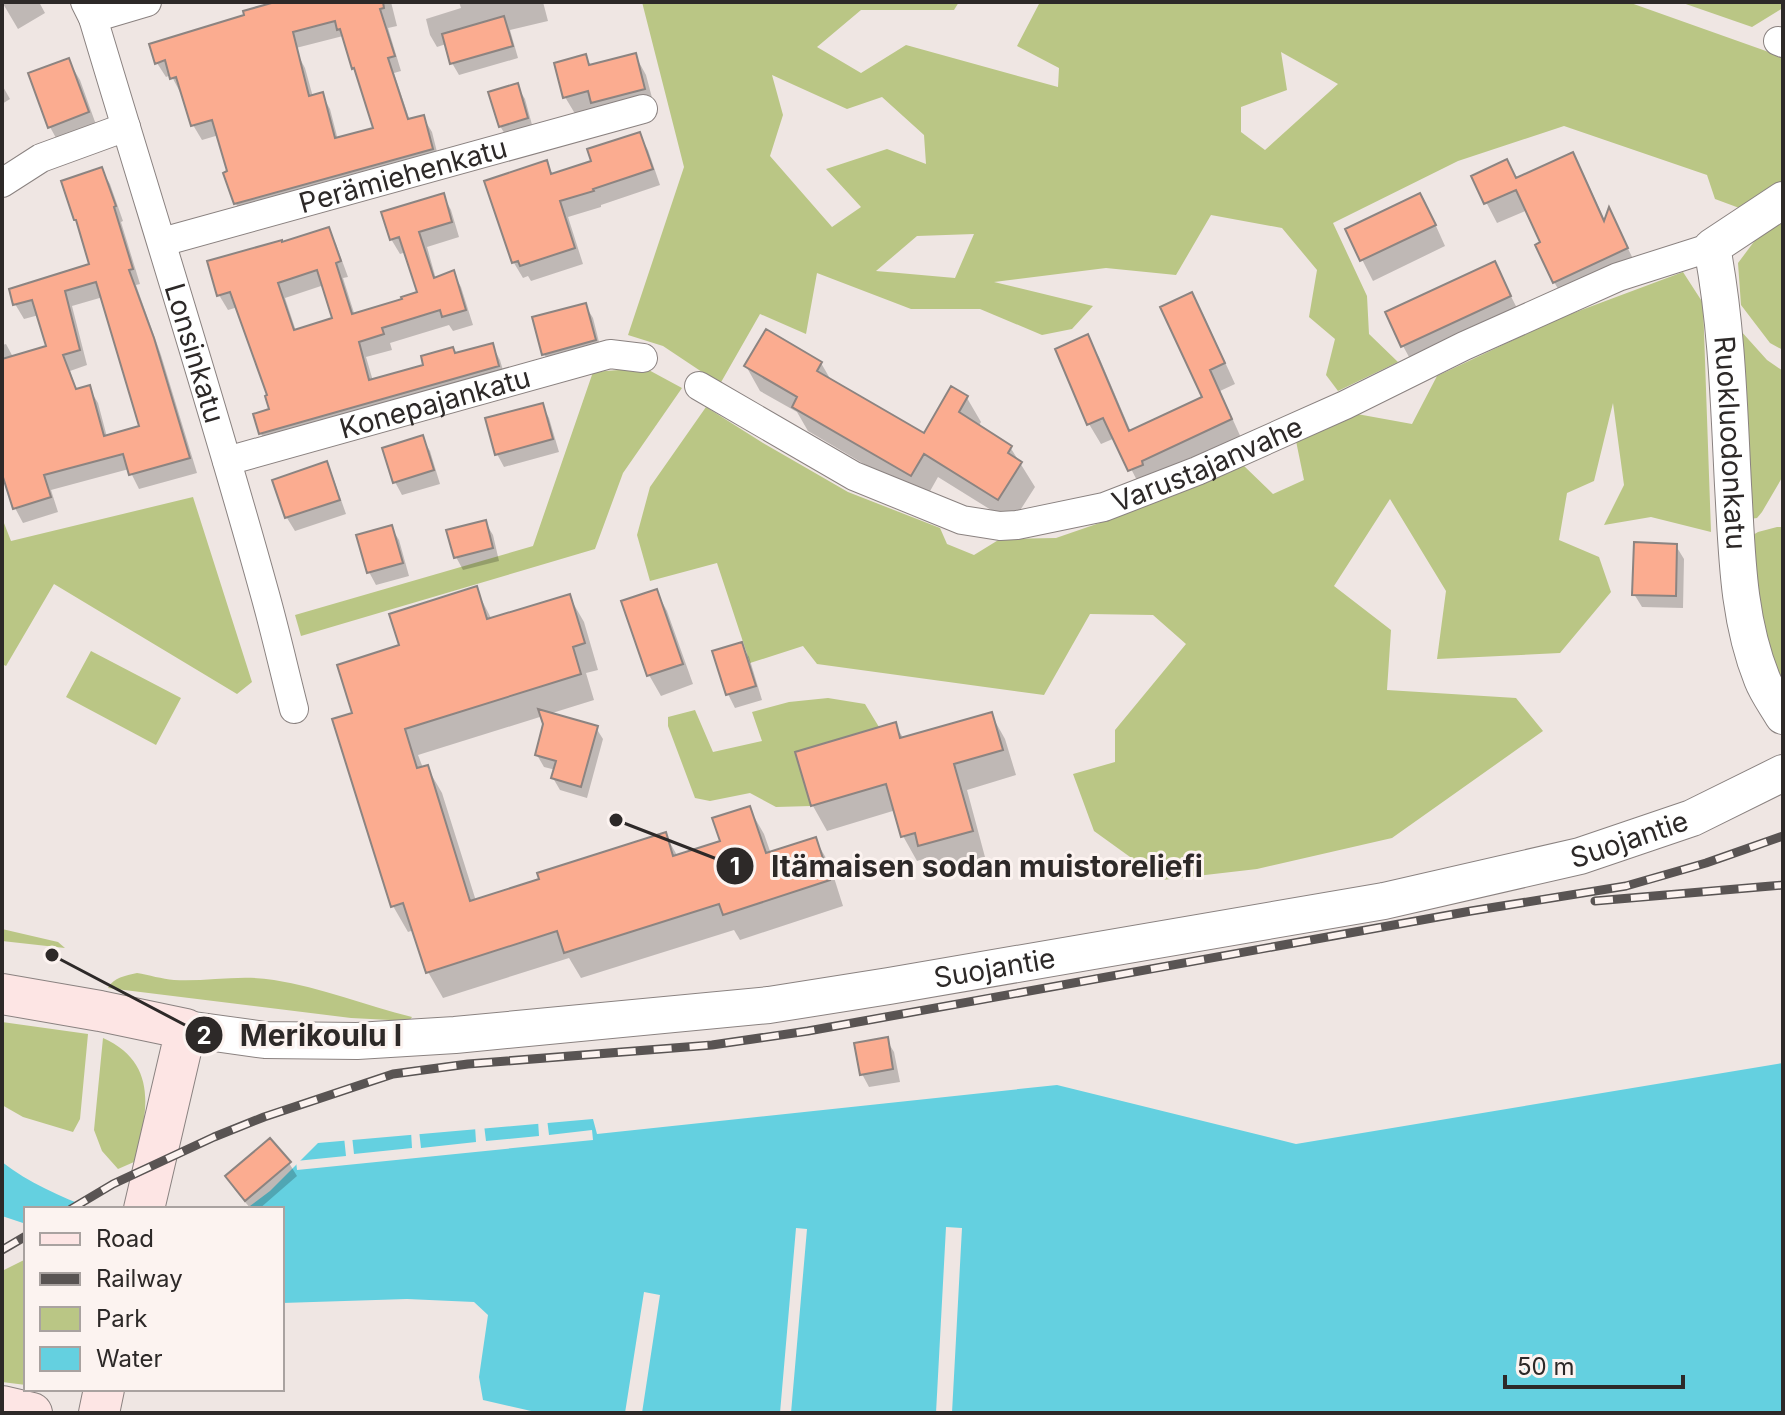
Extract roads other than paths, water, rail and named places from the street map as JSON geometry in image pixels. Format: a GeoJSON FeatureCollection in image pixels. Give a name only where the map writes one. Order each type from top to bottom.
{"type":"FeatureCollection","features":[{"type":"Feature","properties":{"kind":"main road"},"geometry":{"type":"LineString","coordinates":[[2,994],[186,1029],[145,1207]]}},
{"type":"Feature","properties":{"kind":"main road"},"geometry":{"type":"LineString","coordinates":[[99,1413],[104,1391]]}},
{"type":"Feature","properties":{"kind":"main road"},"geometry":{"type":"LineString","coordinates":[[2,1406],[32,1413]]}},
{"type":"Feature","properties":{"kind":"street"},"geometry":{"type":"LineString","coordinates":[[89,10],[147,2]]}},
{"type":"Feature","properties":{"kind":"street","name":"Lonsinkatu"},"geometry":{"type":"LineString","coordinates":[[89,10],[227,461],[294,709]]}},
{"type":"Feature","properties":{"kind":"street","name":"Perämiehenkatu"},"geometry":{"type":"LineString","coordinates":[[162,242],[643,109]]}},
{"type":"Feature","properties":{"kind":"street"},"geometry":{"type":"LineString","coordinates":[[2,183],[41,158],[126,127]]}},
{"type":"Feature","properties":{"kind":"street"},"geometry":{"type":"LineString","coordinates":[[1712,247],[1783,200]]}},
{"type":"Feature","properties":{"kind":"street","name":"Varustajanvahe"},"geometry":{"type":"LineString","coordinates":[[699,386],[854,476],[962,520],[1000,526],[1017,525],[1104,507],[1197,471],[1618,277],[1712,247]]}},
{"type":"Feature","properties":{"kind":"street","name":"Ruokluodonkatu"},"geometry":{"type":"LineString","coordinates":[[1712,247],[1725,335],[1739,590],[1762,680],[1783,716]]}},
{"type":"Feature","properties":{"kind":"street","name":"Konepajankatu"},"geometry":{"type":"LineString","coordinates":[[227,461],[610,354],[643,358]]}},
{"type":"Feature","properties":{"kind":"street","name":"Suojantie"},"geometry":{"type":"LineString","coordinates":[[186,1029],[265,1040],[357,1041],[455,1035],[769,1005],[889,986],[1384,901],[1580,856],[1692,818],[1783,773]]}},
{"type":"Feature","properties":{"kind":"water"},"geometry":{"type":"Polygon","coordinates":[[[1783,1063],[1783,1413],[540,1413],[483,1400],[479,1377],[488,1315],[474,1302],[407,1299],[284,1303],[284,1207],[249,1207],[270,1191],[318,1143],[593,1119],[597,1134],[1057,1085],[1296,1144],[1783,1063]]]}},
{"type":"Feature","properties":{"kind":"water"},"geometry":{"type":"Polygon","coordinates":[[[2,1162],[34,1183],[87,1207],[24,1207],[24,1223],[2,1216],[2,1162]]]}},
{"type":"Feature","properties":{"kind":"railway"},"geometry":{"type":"LineString","coordinates":[[74,1207],[113,1184],[214,1137],[393,1074],[468,1064],[712,1045],[808,1031],[1471,911],[1626,886],[1783,836]]}},
{"type":"Feature","properties":{"kind":"railway"},"geometry":{"type":"LineString","coordinates":[[1595,901],[1783,885]]}},
{"type":"Feature","properties":{"kind":"railway"},"geometry":{"type":"LineString","coordinates":[[2,1250],[24,1237]]}},
{"type":"Feature","properties":{"kind":"place","name":"Itämaisen sodan muistoreliefi"},"geometry":{"type":"Point","coordinates":[616,820]}},
{"type":"Feature","properties":{"kind":"place","name":"Merikoulu I"},"geometry":{"type":"Point","coordinates":[52,955]}}]}
